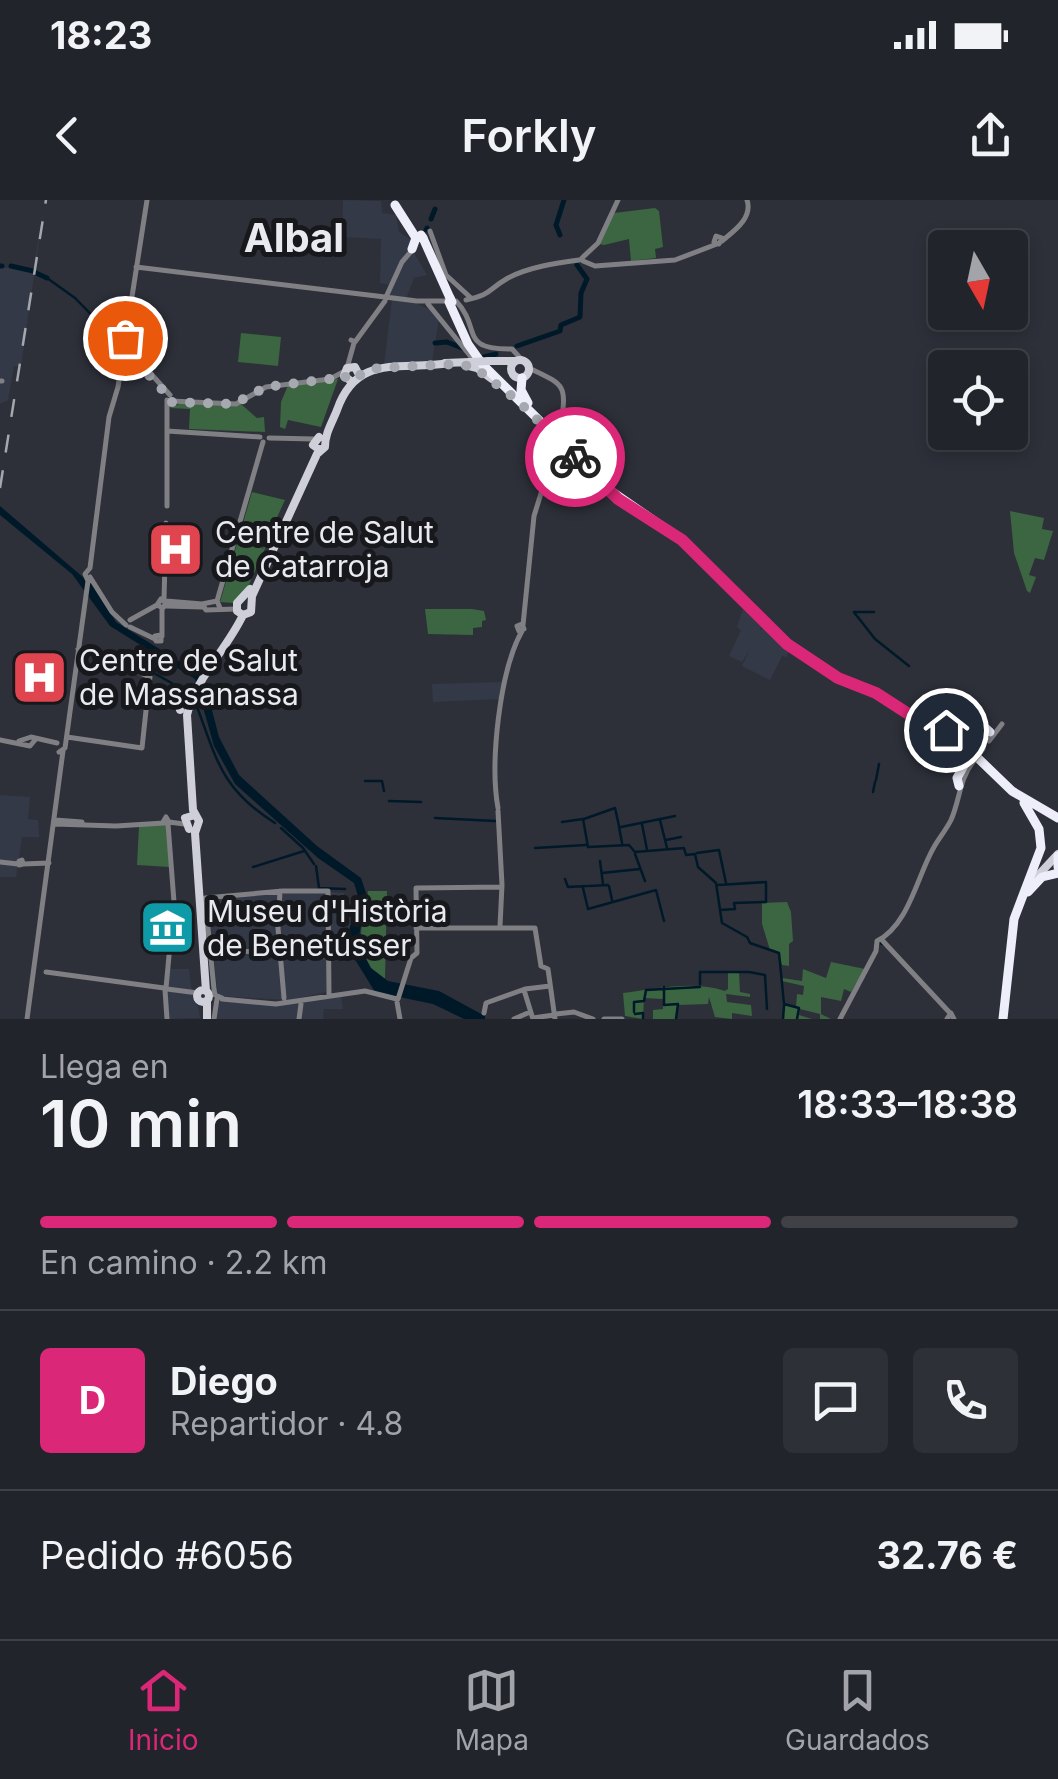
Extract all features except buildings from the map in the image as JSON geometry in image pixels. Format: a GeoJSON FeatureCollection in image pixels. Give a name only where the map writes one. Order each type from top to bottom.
{"type":"FeatureCollection","features":[{"type":"Feature","properties":{"kind":"highway"},"geometry":{"type":"LineString","coordinates":[[393,202],[425,235],[458,299],[464,334],[478,362],[559,448],[618,499],[651,519]]}},
{"type":"Feature","properties":{"kind":"highway"},"geometry":{"type":"LineString","coordinates":[[393,202],[416,238],[412,248]]}},
{"type":"Feature","properties":{"kind":"highway"},"geometry":{"type":"LineString","coordinates":[[464,334],[502,376],[510,379],[521,368]]}},
{"type":"Feature","properties":{"kind":"highway"},"geometry":{"type":"LineString","coordinates":[[464,334],[486,363],[613,488],[684,538],[778,633],[826,669],[887,696],[923,718],[955,732],[987,737]]}},
{"type":"Feature","properties":{"kind":"highway"},"geometry":{"type":"LineString","coordinates":[[464,334],[483,365],[611,490],[682,540],[776,635],[838,678],[946,730],[1031,810],[1039,829],[1039,858],[1014,919],[1004,1019]]}},
{"type":"Feature","properties":{"kind":"highway"},"geometry":{"type":"LineString","coordinates":[[521,368],[521,390],[529,405]]}},
{"type":"Feature","properties":{"kind":"highway"},"geometry":{"type":"LineString","coordinates":[[492,379],[517,400]]}},
{"type":"Feature","properties":{"kind":"highway"},"geometry":{"type":"LineString","coordinates":[[556,472],[570,456],[559,448]]}},
{"type":"Feature","properties":{"kind":"highway"},"geometry":{"type":"LineString","coordinates":[[556,472],[576,462],[592,473]]}},
{"type":"Feature","properties":{"kind":"highway"},"geometry":{"type":"LineString","coordinates":[[770,620],[804,652]]}},
{"type":"Feature","properties":{"kind":"highway"},"geometry":{"type":"LineString","coordinates":[[923,718],[957,731],[978,722],[1016,792],[1058,815]]}},
{"type":"Feature","properties":{"kind":"highway"},"geometry":{"type":"LineString","coordinates":[[946,730],[968,752],[959,781]]}},
{"type":"Feature","properties":{"kind":"highway"},"geometry":{"type":"LineString","coordinates":[[987,766],[1016,794],[1058,815]]}},
{"type":"Feature","properties":{"kind":"highway"},"geometry":{"type":"LineString","coordinates":[[1004,1019],[1017,920],[1031,886],[1058,870],[1058,853]]}},
{"type":"Feature","properties":{"kind":"main road"},"geometry":{"type":"LineString","coordinates":[[349,373],[430,363],[432,358]]}},
{"type":"Feature","properties":{"kind":"main road"},"geometry":{"type":"LineString","coordinates":[[349,373],[500,360],[521,368]]}},
{"type":"Feature","properties":{"kind":"main road"},"geometry":{"type":"LineString","coordinates":[[422,364],[471,366],[492,379]]}},
{"type":"Feature","properties":{"kind":"main road"},"geometry":{"type":"LineString","coordinates":[[207,996],[189,822],[183,704],[229,643],[241,606],[349,373]]}},
{"type":"Feature","properties":{"kind":"main road"},"geometry":{"type":"LineString","coordinates":[[189,822],[208,1019]]}},
{"type":"Feature","properties":{"kind":"main road"},"geometry":{"type":"LineString","coordinates":[[1020,897],[1034,872],[1058,853]]}},
{"type":"Feature","properties":{"kind":"main road"},"geometry":{"type":"LineString","coordinates":[[1017,920],[1030,884],[1058,853]]}},
{"type":"Feature","properties":{"kind":"main road"},"geometry":{"type":"LineString","coordinates":[[204,974],[209,951]]}},
{"type":"Feature","properties":{"kind":"street"},"geometry":{"type":"LineString","coordinates":[[27,1019],[109,417],[122,360],[146,200]]}},
{"type":"Feature","properties":{"kind":"street"},"geometry":{"type":"LineString","coordinates":[[581,260],[595,266],[675,260],[719,242],[747,216],[747,200]]}},
{"type":"Feature","properties":{"kind":"street"},"geometry":{"type":"LineString","coordinates":[[136,267],[426,303],[486,296],[513,276],[581,260],[596,246],[617,201]]}},
{"type":"Feature","properties":{"kind":"street"},"geometry":{"type":"LineString","coordinates":[[170,400],[234,404],[266,387],[349,373],[354,343],[386,298],[412,248],[425,235]]}},
{"type":"Feature","properties":{"kind":"street"},"geometry":{"type":"LineString","coordinates":[[458,299],[480,345],[493,350],[510,349],[521,368],[555,379],[563,391],[559,448]]}},
{"type":"Feature","properties":{"kind":"street"},"geometry":{"type":"LineString","coordinates":[[426,303],[492,379]]}},
{"type":"Feature","properties":{"kind":"street"},"geometry":{"type":"LineString","coordinates":[[89,576],[115,614],[157,636],[162,604],[170,400],[144,369],[122,360]]}},
{"type":"Feature","properties":{"kind":"street"},"geometry":{"type":"LineString","coordinates":[[170,400],[236,402],[266,385],[323,380]]}},
{"type":"Feature","properties":{"kind":"street"},"geometry":{"type":"LineString","coordinates":[[167,431],[317,443]]}},
{"type":"Feature","properties":{"kind":"street"},"geometry":{"type":"LineString","coordinates":[[130,623],[162,604],[202,605],[214,611],[264,439]]}},
{"type":"Feature","properties":{"kind":"street"},"geometry":{"type":"LineString","coordinates":[[500,926],[502,888],[493,783],[503,686],[521,628],[534,516],[556,472]]}},
{"type":"Feature","properties":{"kind":"street"},"geometry":{"type":"LineString","coordinates":[[219,604],[241,606]]}},
{"type":"Feature","properties":{"kind":"street"},"geometry":{"type":"LineString","coordinates":[[0,740],[142,748],[150,678],[78,650]]}},
{"type":"Feature","properties":{"kind":"street"},"geometry":{"type":"LineString","coordinates":[[150,695],[183,704]]}},
{"type":"Feature","properties":{"kind":"street"},"geometry":{"type":"LineString","coordinates":[[841,1017],[905,909],[952,816],[959,781],[987,737]]}},
{"type":"Feature","properties":{"kind":"street"},"geometry":{"type":"LineString","coordinates":[[167,821],[174,902],[165,989],[167,1019]]}},
{"type":"Feature","properties":{"kind":"street"},"geometry":{"type":"LineString","coordinates":[[54,822],[189,822]]}},
{"type":"Feature","properties":{"kind":"street"},"geometry":{"type":"LineString","coordinates":[[0,862],[48,863]]}},
{"type":"Feature","properties":{"kind":"street"},"geometry":{"type":"LineString","coordinates":[[400,1019],[398,1001],[402,984],[417,952],[416,888],[502,888]]}},
{"type":"Feature","properties":{"kind":"street"},"geometry":{"type":"LineString","coordinates":[[207,996],[205,898],[280,891],[328,891],[328,994]]}},
{"type":"Feature","properties":{"kind":"street"},"geometry":{"type":"LineString","coordinates":[[280,891],[282,999]]}},
{"type":"Feature","properties":{"kind":"street"},"geometry":{"type":"LineString","coordinates":[[416,928],[534,928],[541,966],[547,968],[555,1015]]}},
{"type":"Feature","properties":{"kind":"street"},"geometry":{"type":"LineString","coordinates":[[881,944],[949,1017]]}},
{"type":"Feature","properties":{"kind":"street"},"geometry":{"type":"LineString","coordinates":[[209,951],[330,957]]}},
{"type":"Feature","properties":{"kind":"street"},"geometry":{"type":"LineString","coordinates":[[46,972],[207,996],[301,1001],[368,991],[398,1001]]}},
{"type":"Feature","properties":{"kind":"street"},"geometry":{"type":"LineString","coordinates":[[485,1015],[486,1002],[550,986]]}},
{"type":"Feature","properties":{"kind":"street"},"geometry":{"type":"LineString","coordinates":[[524,990],[532,1016]]}},
{"type":"Feature","properties":{"kind":"street"},"geometry":{"type":"LineString","coordinates":[[299,1019],[301,1001]]}},
{"type":"Feature","properties":{"kind":"street"},"geometry":{"type":"LineString","coordinates":[[514,1019],[555,1015],[587,1018]]}},
{"type":"Feature","properties":{"kind":"street"},"geometry":{"type":"LineString","coordinates":[[607,1019],[621,1019]]}},
{"type":"Feature","properties":{"kind":"shaded area"},"geometry":{"type":"Polygon","coordinates":[[[45,200],[21,366],[14,366],[8,400],[0,404],[0,267],[33,271],[45,200]]]}},
{"type":"Feature","properties":{"kind":"shaded area"},"geometry":{"type":"Polygon","coordinates":[[[343,200],[381,201],[382,213],[396,215],[399,232],[418,244],[413,251],[427,275],[414,278],[406,299],[439,318],[432,362],[384,365],[392,299],[386,297],[390,285],[380,283],[381,239],[342,237],[343,200]]]}},
{"type":"Feature","properties":{"kind":"shaded area"},"geometry":{"type":"Polygon","coordinates":[[[0,506],[91,584],[116,622],[203,676],[219,737],[239,775],[317,846],[361,878],[367,896],[359,936],[371,968],[388,981],[439,991],[485,1019],[464,1019],[433,1004],[375,992],[351,953],[348,935],[358,896],[354,883],[318,858],[235,784],[214,746],[195,679],[110,626],[72,574],[0,515],[0,506]]]}},
{"type":"Feature","properties":{"kind":"shaded area"},"geometry":{"type":"Polygon","coordinates":[[[743,609],[760,630],[763,628],[789,650],[770,680],[742,666],[750,649],[742,662],[729,656],[741,630],[737,627],[743,609]]]}},
{"type":"Feature","properties":{"kind":"shaded area"},"geometry":{"type":"Polygon","coordinates":[[[502,682],[500,699],[433,702],[432,684],[502,682]]]}},
{"type":"Feature","properties":{"kind":"shaded area"},"geometry":{"type":"Polygon","coordinates":[[[0,795],[30,797],[28,819],[38,820],[39,837],[22,837],[16,877],[0,877],[0,795]]]}},
{"type":"Feature","properties":{"kind":"shaded area"},"geometry":{"type":"Polygon","coordinates":[[[306,891],[344,893],[347,947],[343,954],[332,954],[328,959],[326,992],[289,1000],[218,996],[207,901],[306,891]]]}},
{"type":"Feature","properties":{"kind":"shaded area"},"geometry":{"type":"Polygon","coordinates":[[[167,969],[189,969],[200,1018],[167,1019],[167,969]]]}},
{"type":"Feature","properties":{"kind":"shaded area"},"geometry":{"type":"Polygon","coordinates":[[[341,995],[343,1009],[324,1009],[323,1019],[216,1019],[218,1001],[278,1005],[341,995]]]}},
{"type":"Feature","properties":{"kind":"green space"},"geometry":{"type":"Polygon","coordinates":[[[655,208],[659,211],[663,247],[655,249],[656,258],[631,261],[629,239],[599,244],[614,213],[655,208]]]}},
{"type":"Feature","properties":{"kind":"green space"},"geometry":{"type":"Polygon","coordinates":[[[241,333],[281,337],[278,366],[238,362],[241,333]]]}},
{"type":"Feature","properties":{"kind":"green space"},"geometry":{"type":"Polygon","coordinates":[[[338,379],[321,427],[288,420],[285,429],[280,427],[281,402],[289,383],[338,379]]]}},
{"type":"Feature","properties":{"kind":"green space"},"geometry":{"type":"Polygon","coordinates":[[[179,404],[241,404],[257,418],[264,417],[265,432],[189,429],[190,409],[170,408],[179,404]]]}},
{"type":"Feature","properties":{"kind":"green space"},"geometry":{"type":"Polygon","coordinates":[[[252,492],[285,500],[269,535],[246,529],[245,540],[263,545],[262,550],[271,535],[247,589],[234,603],[220,602],[252,492]]]}},
{"type":"Feature","properties":{"kind":"green space"},"geometry":{"type":"Polygon","coordinates":[[[1010,511],[1044,518],[1042,529],[1053,531],[1044,560],[1035,558],[1029,575],[1036,577],[1030,593],[1014,553],[1010,511]]]}},
{"type":"Feature","properties":{"kind":"green space"},"geometry":{"type":"Polygon","coordinates":[[[425,609],[484,611],[486,620],[482,627],[473,628],[473,635],[428,634],[425,609]]]}},
{"type":"Feature","properties":{"kind":"green space"},"geometry":{"type":"Polygon","coordinates":[[[166,825],[170,867],[137,865],[139,826],[166,825]]]}},
{"type":"Feature","properties":{"kind":"green space"},"geometry":{"type":"Polygon","coordinates":[[[368,891],[387,891],[385,979],[373,972],[362,952],[368,891]]]}},
{"type":"Feature","properties":{"kind":"green space"},"geometry":{"type":"Polygon","coordinates":[[[787,902],[793,941],[789,944],[789,966],[782,965],[779,953],[770,950],[762,924],[762,903],[787,902]]]}},
{"type":"Feature","properties":{"kind":"green space"},"geometry":{"type":"Polygon","coordinates":[[[831,962],[865,969],[851,992],[844,989],[841,1001],[821,997],[821,1014],[831,1019],[820,1019],[820,1014],[800,1009],[799,1015],[812,1019],[783,1019],[784,1004],[796,1007],[797,994],[803,995],[804,986],[782,978],[802,981],[803,969],[826,978],[831,962]]]}},
{"type":"Feature","properties":{"kind":"green space"},"geometry":{"type":"Polygon","coordinates":[[[728,972],[739,972],[740,992],[750,997],[726,994],[727,1002],[751,1005],[752,1016],[732,1013],[732,1019],[715,1017],[709,997],[708,1004],[678,1005],[676,1019],[653,1019],[653,1010],[663,1009],[663,999],[644,998],[643,1019],[625,1016],[623,993],[688,986],[725,991],[728,972]]]}},
{"type":"Feature","properties":{"kind":"waterway"},"geometry":{"type":"LineString","coordinates":[[560,235],[556,225],[564,200]]}},
{"type":"Feature","properties":{"kind":"waterway"},"geometry":{"type":"LineString","coordinates":[[431,219],[435,209]]}},
{"type":"Feature","properties":{"kind":"waterway"},"geometry":{"type":"LineString","coordinates":[[517,346],[560,331],[561,325],[580,317],[581,293],[587,279],[577,265]]}},
{"type":"Feature","properties":{"kind":"waterway"},"geometry":{"type":"LineString","coordinates":[[11,266],[33,271]]}},
{"type":"Feature","properties":{"kind":"waterway"},"geometry":{"type":"LineString","coordinates":[[36,273],[47,278]]}},
{"type":"Feature","properties":{"kind":"waterway"},"geometry":{"type":"LineString","coordinates":[[47,278],[75,298],[121,345]]}},
{"type":"Feature","properties":{"kind":"waterway"},"geometry":{"type":"LineString","coordinates":[[435,343],[447,342],[462,348]]}},
{"type":"Feature","properties":{"kind":"waterway"},"geometry":{"type":"LineString","coordinates":[[484,357],[496,354]]}},
{"type":"Feature","properties":{"kind":"waterway"},"geometry":{"type":"LineString","coordinates":[[856,615],[854,612],[874,612]]}},
{"type":"Feature","properties":{"kind":"waterway"},"geometry":{"type":"LineString","coordinates":[[857,616],[875,639],[909,666]]}},
{"type":"Feature","properties":{"kind":"waterway"},"geometry":{"type":"LineString","coordinates":[[137,648],[143,667],[177,686]]}},
{"type":"Feature","properties":{"kind":"waterway"},"geometry":{"type":"LineString","coordinates":[[179,688],[183,691]]}},
{"type":"Feature","properties":{"kind":"waterway"},"geometry":{"type":"LineString","coordinates":[[196,704],[223,772],[243,798],[275,823]]}},
{"type":"Feature","properties":{"kind":"waterway"},"geometry":{"type":"LineString","coordinates":[[876,780],[879,764]]}},
{"type":"Feature","properties":{"kind":"waterway"},"geometry":{"type":"LineString","coordinates":[[365,781],[382,781],[384,791]]}},
{"type":"Feature","properties":{"kind":"waterway"},"geometry":{"type":"LineString","coordinates":[[873,792],[875,782]]}},
{"type":"Feature","properties":{"kind":"waterway"},"geometry":{"type":"LineString","coordinates":[[389,801],[421,802]]}},
{"type":"Feature","properties":{"kind":"waterway"},"geometry":{"type":"LineString","coordinates":[[584,819],[615,808],[619,826]]}},
{"type":"Feature","properties":{"kind":"waterway"},"geometry":{"type":"LineString","coordinates":[[621,827],[675,816]]}},
{"type":"Feature","properties":{"kind":"waterway"},"geometry":{"type":"LineString","coordinates":[[435,818],[495,821]]}},
{"type":"Feature","properties":{"kind":"waterway"},"geometry":{"type":"LineString","coordinates":[[562,822],[583,819],[588,847],[629,845],[635,852],[684,848],[686,855],[695,854],[698,867],[716,883],[722,923],[747,937],[750,943],[779,953],[784,1004],[799,1008],[797,1019]]}},
{"type":"Feature","properties":{"kind":"waterway"},"geometry":{"type":"LineString","coordinates":[[660,820],[667,848]]}},
{"type":"Feature","properties":{"kind":"waterway"},"geometry":{"type":"LineString","coordinates":[[642,824],[647,850]]}},
{"type":"Feature","properties":{"kind":"waterway"},"geometry":{"type":"LineString","coordinates":[[619,827],[622,843]]}},
{"type":"Feature","properties":{"kind":"waterway"},"geometry":{"type":"LineString","coordinates":[[281,828],[314,864]]}},
{"type":"Feature","properties":{"kind":"waterway"},"geometry":{"type":"LineString","coordinates":[[666,840],[681,837]]}},
{"type":"Feature","properties":{"kind":"waterway"},"geometry":{"type":"LineString","coordinates":[[535,848],[586,845]]}},
{"type":"Feature","properties":{"kind":"waterway"},"geometry":{"type":"LineString","coordinates":[[697,853],[719,850],[726,883]]}},
{"type":"Feature","properties":{"kind":"waterway"},"geometry":{"type":"LineString","coordinates":[[253,867],[304,851]]}},
{"type":"Feature","properties":{"kind":"waterway"},"geometry":{"type":"LineString","coordinates":[[635,854],[645,881]]}},
{"type":"Feature","properties":{"kind":"waterway"},"geometry":{"type":"LineString","coordinates":[[600,861],[603,884]]}},
{"type":"Feature","properties":{"kind":"waterway"},"geometry":{"type":"LineString","coordinates":[[316,866],[319,888],[345,889]]}},
{"type":"Feature","properties":{"kind":"waterway"},"geometry":{"type":"LineString","coordinates":[[602,873],[640,869]]}},
{"type":"Feature","properties":{"kind":"waterway"},"geometry":{"type":"LineString","coordinates":[[565,879],[568,887],[587,886]]}},
{"type":"Feature","properties":{"kind":"waterway"},"geometry":{"type":"LineString","coordinates":[[718,885],[766,882],[766,902],[734,903],[735,909],[720,910]]}},
{"type":"Feature","properties":{"kind":"waterway"},"geometry":{"type":"LineString","coordinates":[[589,886],[608,885]]}},
{"type":"Feature","properties":{"kind":"waterway"},"geometry":{"type":"LineString","coordinates":[[609,886],[612,900]]}},
{"type":"Feature","properties":{"kind":"waterway"},"geometry":{"type":"LineString","coordinates":[[583,888],[588,909],[656,890],[664,921]]}},
{"type":"Feature","properties":{"kind":"waterway"},"geometry":{"type":"LineString","coordinates":[[700,984],[700,972],[765,975],[767,1009]]}},
{"type":"Feature","properties":{"kind":"waterway"},"geometry":{"type":"LineString","coordinates":[[664,987],[664,1005],[678,1004],[676,1019]]}},
{"type":"Feature","properties":{"kind":"waterway"},"geometry":{"type":"LineString","coordinates":[[634,1012],[634,1002],[644,1001],[646,990],[700,987]]}},
{"type":"Feature","properties":{"kind":"waterway"},"geometry":{"type":"LineString","coordinates":[[783,1019],[784,1006]]}},
{"type":"Feature","properties":{"kind":"waterway"},"geometry":{"type":"LineString","coordinates":[[635,1014],[643,1013],[643,1019]]}},
{"type":"Feature","properties":{"kind":"railway"},"geometry":{"type":"LineString","coordinates":[[0,488],[46,200]]}},
{"type":"Feature","properties":{"kind":"way so far"},"geometry":{"type":"LineString","coordinates":[[125,338],[122,360],[139,365],[162,388],[169,402],[234,404],[262,388],[283,383],[330,379],[340,374],[353,381],[378,368],[471,366],[517,400],[575,457]]}},
{"type":"Feature","properties":{"kind":"place","name":"Centre de Salut de Catarroja"},"geometry":{"type":"Point","coordinates":[176,549]}},
{"type":"Feature","properties":{"kind":"place","name":"Centre de Salut de Massanassa"},"geometry":{"type":"Point","coordinates":[40,677]}},
{"type":"Feature","properties":{"kind":"place","name":"Museu d'Història de Benetússer"},"geometry":{"type":"Point","coordinates":[168,928]}},
{"type":"Feature","properties":{"kind":"district","name":"Albal"},"geometry":{"type":"Point","coordinates":[294,237]}},
{"type":"Feature","properties":{"kind":"route"},"geometry":{"type":"LineString","coordinates":[[575,457],[618,499],[682,540],[787,644],[838,678],[946,730]]}}]}
